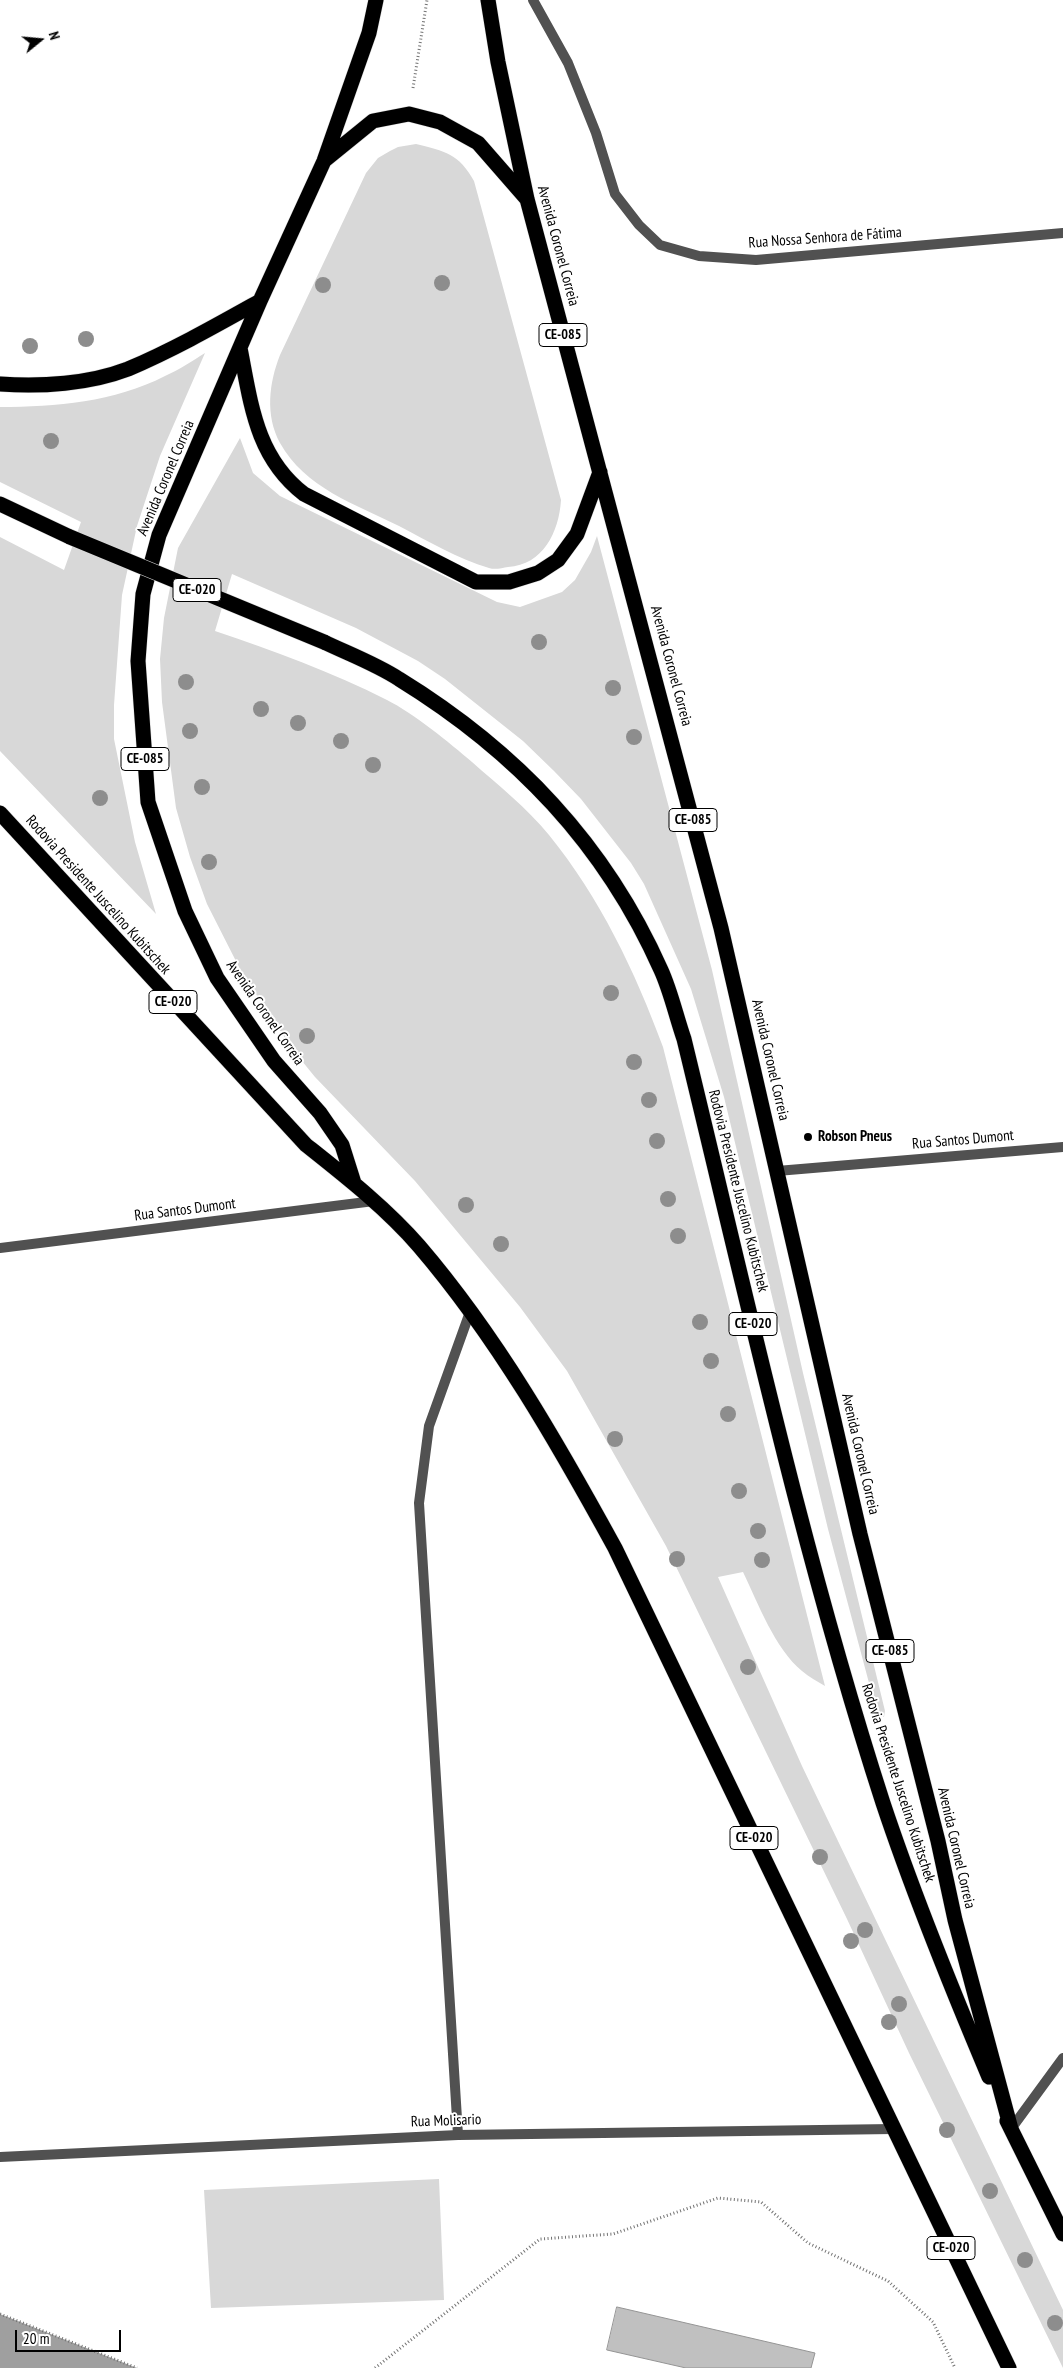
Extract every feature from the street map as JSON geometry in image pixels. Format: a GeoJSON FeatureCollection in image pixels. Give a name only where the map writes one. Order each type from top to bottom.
{"type":"FeatureCollection","features":[{"type":"Feature","properties":{"kind":"highway","name":"Avenida Coronel Correia"},"geometry":{"type":"LineString","coordinates":[[354,1183],[342,1145],[320,1113],[274,1061],[217,978],[185,911],[148,802],[138,661],[143,594],[159,535],[260,301],[324,161],[369,32],[376,0]]}},
{"type":"Feature","properties":{"kind":"highway","name":"Avenida Coronel Correia"},"geometry":{"type":"LineString","coordinates":[[488,0],[498,62],[527,199],[718,919],[860,1534],[938,1841],[955,1920],[1011,2129]]}},
{"type":"Feature","properties":{"kind":"highway"},"geometry":{"type":"LineString","coordinates":[[324,161],[373,121],[409,114],[440,122],[478,143],[527,199]]}},
{"type":"Feature","properties":{"kind":"highway"},"geometry":{"type":"LineString","coordinates":[[0,384],[32,386],[87,379],[126,369],[204,333],[260,301]]}},
{"type":"Feature","properties":{"kind":"highway"},"geometry":{"type":"LineString","coordinates":[[240,348],[260,437],[274,464],[288,481],[304,494],[476,582],[509,582],[538,573],[558,560],[577,534],[600,472]]}},
{"type":"Feature","properties":{"kind":"highway","name":"Rodovia Presidente Juscelino Kubitschek"},"geometry":{"type":"LineString","coordinates":[[0,504],[70,537],[324,642],[398,678],[491,743],[554,803],[595,856],[635,919],[662,972],[684,1039],[804,1532],[884,1804],[944,1971],[1011,2129],[1063,2234]]}},
{"type":"Feature","properties":{"kind":"highway","name":"Rodovia Presidente Juscelino Kubitschek"},"geometry":{"type":"LineString","coordinates":[[0,813],[306,1145],[374,1201],[418,1246],[470,1312],[517,1380],[573,1471],[615,1548],[1009,2368]]}},
{"type":"Feature","properties":{"kind":"street","name":"Rua Nossa Senhora de Fátima"},"geometry":{"type":"LineString","coordinates":[[533,0],[568,63],[596,134],[615,194],[639,225],[660,245],[699,256],[756,260],[1063,234]]}},
{"type":"Feature","properties":{"kind":"street","name":"Rua Santos Dumont"},"geometry":{"type":"LineString","coordinates":[[777,1171],[1063,1146]]}},
{"type":"Feature","properties":{"kind":"street","name":"Rua Santos Dumont"},"geometry":{"type":"LineString","coordinates":[[0,1248],[374,1201]]}},
{"type":"Feature","properties":{"kind":"street"},"geometry":{"type":"LineString","coordinates":[[458,2135],[419,1503],[429,1426],[470,1312]]}},
{"type":"Feature","properties":{"kind":"street"},"geometry":{"type":"LineString","coordinates":[[1011,2129],[1063,2058]]}},
{"type":"Feature","properties":{"kind":"street","name":"Rua Molisario"},"geometry":{"type":"LineString","coordinates":[[0,2157],[458,2135],[893,2129]]}},
{"type":"Feature","properties":{"kind":"path"},"geometry":{"type":"LineString","coordinates":[[409,114],[427,0]]}},
{"type":"Feature","properties":{"kind":"path"},"geometry":{"type":"LineString","coordinates":[[375,2368],[540,2240],[614,2234],[718,2198],[761,2202],[808,2243],[888,2281],[933,2322],[955,2368]]}},
{"type":"Feature","properties":{"kind":"path"},"geometry":{"type":"LineString","coordinates":[[0,2314],[137,2368]]}},
{"type":"Feature","properties":{"kind":"shaded area"},"geometry":{"type":"Polygon","coordinates":[[[416,144],[435,149],[457,159],[474,181],[561,500],[557,524],[547,545],[531,560],[520,565],[494,569],[466,560],[332,493],[303,472],[290,459],[280,443],[272,421],[271,388],[280,355],[366,173],[378,158],[390,151],[398,147],[416,144]]]}},
{"type":"Feature","properties":{"kind":"shaded area"},"geometry":{"type":"Polygon","coordinates":[[[205,353],[160,456],[137,526],[122,595],[114,705],[114,739],[135,842],[156,914],[0,751],[0,537],[64,570],[81,522],[0,482],[0,407],[63,404],[126,392],[175,371],[205,353]]]}},
{"type":"Feature","properties":{"kind":"shaded area"},"geometry":{"type":"Polygon","coordinates":[[[240,438],[253,473],[280,496],[497,602],[520,607],[562,592],[575,580],[591,552],[597,536],[712,970],[803,1373],[885,1711],[884,1717],[877,1713],[828,1529],[724,1097],[691,989],[644,884],[631,863],[581,799],[554,771],[523,741],[445,679],[418,661],[356,628],[232,574],[215,631],[302,662],[345,680],[387,700],[408,712],[431,729],[502,788],[549,835],[584,884],[615,936],[641,991],[663,1047],[825,1686],[802,1671],[784,1651],[768,1625],[743,1572],[718,1577],[802,1766],[1063,2310],[1063,2368],[909,2053],[847,1919],[666,1546],[567,1371],[520,1307],[415,1181],[315,1077],[293,1050],[242,973],[207,904],[190,857],[176,808],[162,702],[160,659],[164,618],[178,548],[240,438]]]}},
{"type":"Feature","properties":{"kind":"shaded area"},"geometry":{"type":"Polygon","coordinates":[[[439,2179],[444,2300],[211,2308],[204,2190],[439,2179]]]}},
{"type":"Feature","properties":{"kind":"shaded area"},"geometry":{"type":"Polygon","coordinates":[[[0,2314],[137,2368],[0,2368],[0,2314]]]}},
{"type":"Feature","properties":{"kind":"building"},"geometry":{"type":"Polygon","coordinates":[[[617,2307],[815,2353],[811,2368],[686,2368],[607,2350],[617,2307]]]}},
{"type":"Feature","properties":{"kind":"place","name":"Robson Pneus"},"geometry":{"type":"Point","coordinates":[808,1137]}}]}
